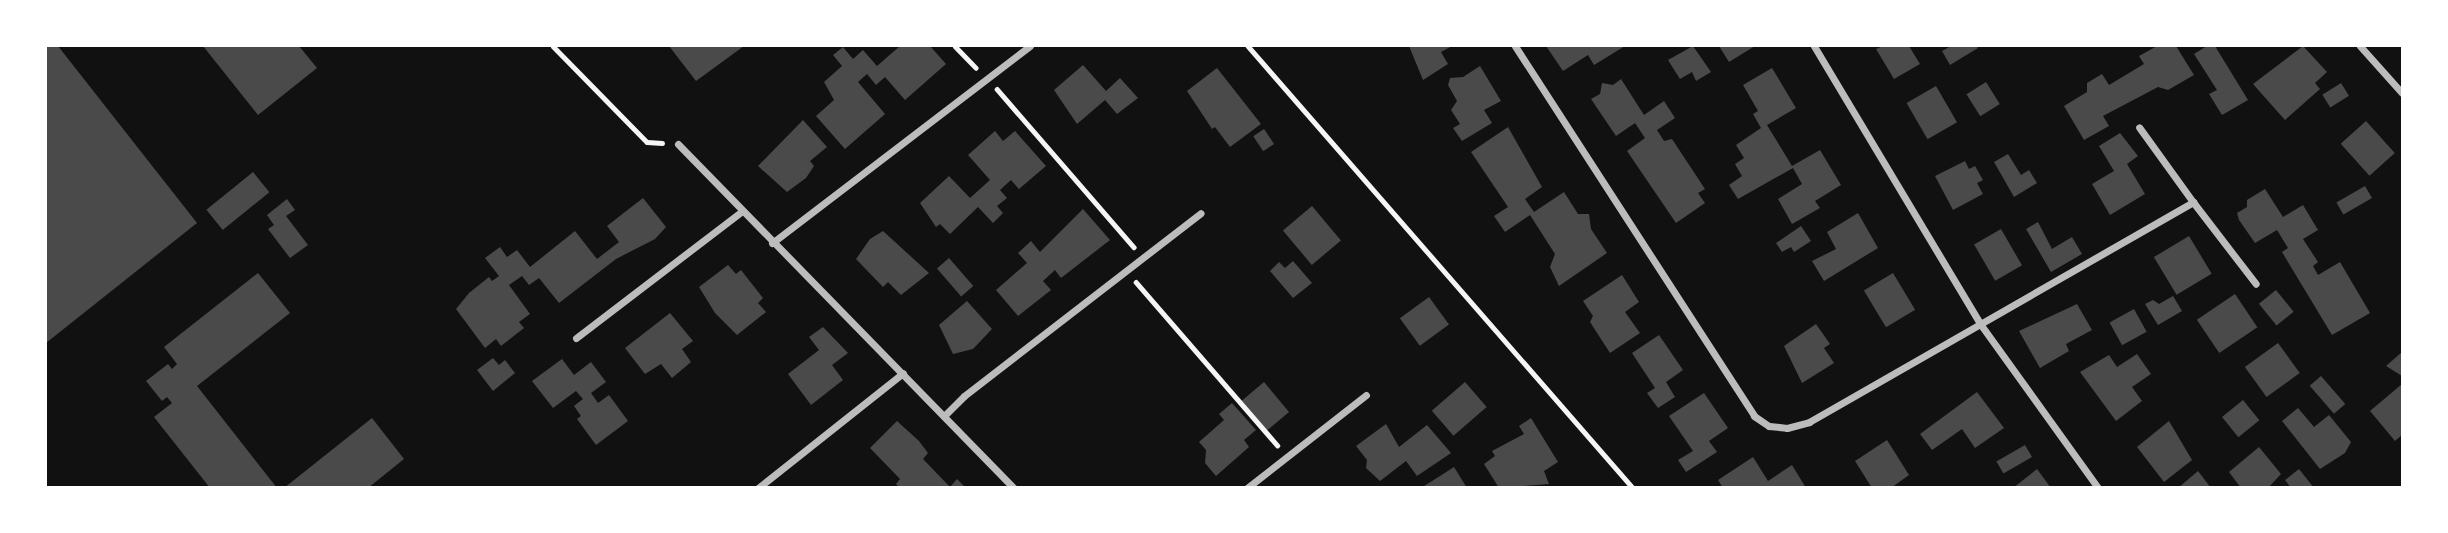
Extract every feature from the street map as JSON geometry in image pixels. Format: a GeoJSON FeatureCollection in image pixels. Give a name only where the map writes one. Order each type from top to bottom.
{"type":"FeatureCollection","features":[{"type":"Feature","properties":{"kind":"street"},"geometry":{"type":"LineString","coordinates":[[772,243],[1030,46]]}},
{"type":"Feature","properties":{"kind":"street"},"geometry":{"type":"LineString","coordinates":[[1515,46],[1754,416],[1769,426],[1787,428],[1809,422],[2193,202]]}},
{"type":"Feature","properties":{"kind":"street"},"geometry":{"type":"LineString","coordinates":[[1814,46],[1981,325],[2098,488]]}},
{"type":"Feature","properties":{"kind":"street"},"geometry":{"type":"LineString","coordinates":[[2360,46],[2403,93]]}},
{"type":"Feature","properties":{"kind":"street"},"geometry":{"type":"LineString","coordinates":[[2139,127],[2256,284]]}},
{"type":"Feature","properties":{"kind":"street"},"geometry":{"type":"LineString","coordinates":[[677,144],[1014,488]]}},
{"type":"Feature","properties":{"kind":"street"},"geometry":{"type":"LineString","coordinates":[[576,338],[741,212]]}},
{"type":"Feature","properties":{"kind":"street"},"geometry":{"type":"LineString","coordinates":[[944,416],[964,396],[1202,213]]}},
{"type":"Feature","properties":{"kind":"street"},"geometry":{"type":"LineString","coordinates":[[758,488],[903,373]]}},
{"type":"Feature","properties":{"kind":"street"},"geometry":{"type":"LineString","coordinates":[[1247,488],[1366,395]]}},
{"type":"Feature","properties":{"kind":"path"},"geometry":{"type":"LineString","coordinates":[[553,46],[647,142],[677,144]]}},
{"type":"Feature","properties":{"kind":"path"},"geometry":{"type":"LineString","coordinates":[[956,46],[1143,258]]}},
{"type":"Feature","properties":{"kind":"path"},"geometry":{"type":"LineString","coordinates":[[1248,46],[1633,488]]}},
{"type":"Feature","properties":{"kind":"path"},"geometry":{"type":"LineString","coordinates":[[1127,271],[1287,456]]}},
{"type":"Feature","properties":{"kind":"building"},"geometry":{"type":"Polygon","coordinates":[[[46,46],[58,46],[197,223],[46,343],[46,46]]]}},
{"type":"Feature","properties":{"kind":"building"},"geometry":{"type":"Polygon","coordinates":[[[203,46],[299,46],[317,68],[258,115],[203,46]]]}},
{"type":"Feature","properties":{"kind":"building"},"geometry":{"type":"Polygon","coordinates":[[[669,46],[744,46],[696,81],[669,46]]]}},
{"type":"Feature","properties":{"kind":"building"},"geometry":{"type":"Polygon","coordinates":[[[900,46],[930,46],[946,64],[905,100],[885,77],[876,85],[867,74],[858,82],[885,114],[845,149],[816,116],[834,100],[824,82],[842,66],[833,55],[843,47],[853,59],[863,50],[877,66],[900,46]]]}},
{"type":"Feature","properties":{"kind":"building"},"geometry":{"type":"Polygon","coordinates":[[[1409,46],[1452,46],[1441,52],[1448,64],[1423,80],[1409,46]]]}},
{"type":"Feature","properties":{"kind":"building"},"geometry":{"type":"Polygon","coordinates":[[[1546,46],[1625,46],[1594,65],[1588,55],[1563,71],[1546,46]]]}},
{"type":"Feature","properties":{"kind":"building"},"geometry":{"type":"Polygon","coordinates":[[[1693,46],[1711,72],[1696,81],[1692,72],[1680,79],[1668,60],[1693,46]]]}},
{"type":"Feature","properties":{"kind":"building"},"geometry":{"type":"Polygon","coordinates":[[[1719,46],[1755,46],[1729,62],[1719,46]]]}},
{"type":"Feature","properties":{"kind":"building"},"geometry":{"type":"Polygon","coordinates":[[[1883,46],[1909,46],[1920,64],[1894,79],[1876,49],[1883,46]]]}},
{"type":"Feature","properties":{"kind":"building"},"geometry":{"type":"Polygon","coordinates":[[[1951,46],[1978,48],[1950,65],[1942,51],[1951,46]]]}},
{"type":"Feature","properties":{"kind":"building"},"geometry":{"type":"Polygon","coordinates":[[[2157,46],[2176,46],[2194,75],[2168,90],[2158,87],[2103,116],[2109,126],[2084,140],[2064,106],[2087,92],[2087,83],[2102,74],[2109,85],[2144,64],[2139,56],[2157,46]]]}},
{"type":"Feature","properties":{"kind":"building"},"geometry":{"type":"Polygon","coordinates":[[[2207,46],[2215,46],[2248,100],[2222,115],[2209,94],[2217,90],[2194,54],[2207,46]]]}},
{"type":"Feature","properties":{"kind":"building"},"geometry":{"type":"Polygon","coordinates":[[[2303,46],[2327,72],[2315,83],[2320,89],[2285,120],[2253,84],[2303,46]]]}},
{"type":"Feature","properties":{"kind":"building"},"geometry":{"type":"Polygon","coordinates":[[[1083,65],[1106,91],[1120,78],[1138,98],[1117,114],[1105,100],[1077,124],[1054,90],[1083,65]]]}},
{"type":"Feature","properties":{"kind":"building"},"geometry":{"type":"Polygon","coordinates":[[[1480,66],[1501,101],[1484,110],[1492,123],[1462,141],[1453,128],[1460,124],[1451,110],[1457,101],[1448,85],[1450,78],[1463,77],[1480,66]]]}},
{"type":"Feature","properties":{"kind":"building"},"geometry":{"type":"Polygon","coordinates":[[[1217,68],[1261,124],[1230,147],[1215,127],[1212,129],[1187,91],[1217,68]]]}},
{"type":"Feature","properties":{"kind":"building"},"geometry":{"type":"Polygon","coordinates":[[[1772,68],[1796,108],[1767,125],[1792,166],[1820,150],[1841,185],[1815,201],[1820,208],[1792,224],[1778,199],[1802,184],[1793,168],[1738,199],[1729,185],[1742,176],[1735,164],[1744,158],[1736,145],[1761,128],[1753,114],[1758,111],[1743,85],[1772,68]]]}},
{"type":"Feature","properties":{"kind":"building"},"geometry":{"type":"Polygon","coordinates":[[[1621,79],[1644,115],[1664,101],[1675,118],[1657,130],[1664,141],[1672,139],[1705,189],[1698,193],[1705,203],[1676,223],[1627,151],[1645,138],[1635,123],[1616,136],[1591,99],[1600,94],[1602,83],[1613,85],[1621,79]]]}},
{"type":"Feature","properties":{"kind":"building"},"geometry":{"type":"Polygon","coordinates":[[[1986,82],[2000,104],[1980,116],[1966,94],[1986,82]]]}},
{"type":"Feature","properties":{"kind":"building"},"geometry":{"type":"Polygon","coordinates":[[[2341,83],[2349,96],[2330,107],[2322,95],[2341,83]]]}},
{"type":"Feature","properties":{"kind":"building"},"geometry":{"type":"Polygon","coordinates":[[[1936,86],[1957,122],[1928,139],[1907,103],[1936,86]]]}},
{"type":"Feature","properties":{"kind":"building"},"geometry":{"type":"Polygon","coordinates":[[[803,120],[827,147],[810,161],[814,166],[806,178],[787,192],[758,166],[803,120]]]}},
{"type":"Feature","properties":{"kind":"building"},"geometry":{"type":"Polygon","coordinates":[[[2366,121],[2395,153],[2370,176],[2341,144],[2366,121]]]}},
{"type":"Feature","properties":{"kind":"building"},"geometry":{"type":"Polygon","coordinates":[[[1508,127],[1542,187],[1525,199],[1534,212],[1564,192],[1578,214],[1589,214],[1591,229],[1607,253],[1559,286],[1550,267],[1555,254],[1530,215],[1505,232],[1494,216],[1508,207],[1471,152],[1508,127]]]}},
{"type":"Feature","properties":{"kind":"building"},"geometry":{"type":"Polygon","coordinates":[[[1264,129],[1274,144],[1263,151],[1253,136],[1264,129]]]}},
{"type":"Feature","properties":{"kind":"building"},"geometry":{"type":"Polygon","coordinates":[[[995,131],[1003,141],[1015,131],[1046,166],[1019,189],[1011,180],[1000,190],[1007,198],[997,206],[1003,213],[993,223],[978,207],[950,234],[940,224],[936,227],[920,203],[949,176],[970,198],[990,180],[968,155],[995,131]]]}},
{"type":"Feature","properties":{"kind":"building"},"geometry":{"type":"Polygon","coordinates":[[[2120,133],[2138,156],[2127,164],[2145,194],[2110,215],[2092,184],[2114,171],[2099,146],[2120,133]]]}},
{"type":"Feature","properties":{"kind":"building"},"geometry":{"type":"Polygon","coordinates":[[[2008,154],[2021,175],[2029,170],[2037,183],[2014,197],[1994,162],[2008,154]]]}},
{"type":"Feature","properties":{"kind":"building"},"geometry":{"type":"Polygon","coordinates":[[[1965,161],[1969,169],[1975,166],[1983,180],[1977,183],[1983,194],[1953,210],[1935,176],[1965,161]]]}},
{"type":"Feature","properties":{"kind":"building"},"geometry":{"type":"Polygon","coordinates":[[[253,172],[269,192],[223,230],[206,210],[253,172]]]}},
{"type":"Feature","properties":{"kind":"building"},"geometry":{"type":"Polygon","coordinates":[[[2365,186],[2372,198],[2343,215],[2336,202],[2365,186]]]}},
{"type":"Feature","properties":{"kind":"building"},"geometry":{"type":"Polygon","coordinates":[[[2265,189],[2283,217],[2303,205],[2318,230],[2303,239],[2318,262],[2313,266],[2318,275],[2340,262],[2370,313],[2332,335],[2282,252],[2288,248],[2277,230],[2255,243],[2239,220],[2237,213],[2247,207],[2247,200],[2265,189]]]}},
{"type":"Feature","properties":{"kind":"building"},"geometry":{"type":"Polygon","coordinates":[[[643,198],[666,227],[655,239],[616,259],[559,303],[539,278],[529,285],[522,276],[509,285],[530,314],[519,322],[524,328],[501,346],[496,339],[485,348],[456,309],[469,293],[489,277],[492,281],[499,276],[485,258],[500,247],[507,257],[517,250],[530,267],[575,231],[597,259],[619,242],[607,226],[643,198]]]}},
{"type":"Feature","properties":{"kind":"building"},"geometry":{"type":"Polygon","coordinates":[[[287,199],[295,210],[286,216],[308,245],[290,258],[268,229],[274,225],[267,215],[287,199]]]}},
{"type":"Feature","properties":{"kind":"building"},"geometry":{"type":"Polygon","coordinates":[[[1312,206],[1341,240],[1312,265],[1283,230],[1312,206]]]}},
{"type":"Feature","properties":{"kind":"building"},"geometry":{"type":"Polygon","coordinates":[[[1083,209],[1110,240],[1061,278],[1055,270],[1043,281],[1051,290],[1018,316],[996,290],[1027,263],[1018,253],[1031,241],[1040,252],[1083,209]]]}},
{"type":"Feature","properties":{"kind":"building"},"geometry":{"type":"Polygon","coordinates":[[[1858,213],[1878,248],[1824,281],[1812,261],[1836,249],[1827,232],[1858,213]]]}},
{"type":"Feature","properties":{"kind":"building"},"geometry":{"type":"Polygon","coordinates":[[[2038,222],[2052,249],[2072,237],[2082,254],[2051,272],[2026,229],[2038,222]]]}},
{"type":"Feature","properties":{"kind":"building"},"geometry":{"type":"Polygon","coordinates":[[[1801,226],[1811,241],[1794,252],[1791,247],[1782,252],[1776,243],[1801,226]]]}},
{"type":"Feature","properties":{"kind":"building"},"geometry":{"type":"Polygon","coordinates":[[[2001,229],[2022,265],[1995,281],[1974,244],[2001,229]]]}},
{"type":"Feature","properties":{"kind":"building"},"geometry":{"type":"Polygon","coordinates":[[[883,231],[929,273],[901,295],[888,282],[883,287],[856,259],[870,239],[883,231]]]}},
{"type":"Feature","properties":{"kind":"building"},"geometry":{"type":"Polygon","coordinates":[[[2189,236],[2212,274],[2177,295],[2154,257],[2189,236]]]}},
{"type":"Feature","properties":{"kind":"building"},"geometry":{"type":"Polygon","coordinates":[[[949,258],[973,286],[961,296],[937,268],[949,258]]]}},
{"type":"Feature","properties":{"kind":"building"},"geometry":{"type":"Polygon","coordinates":[[[1293,261],[1312,283],[1293,298],[1270,271],[1279,262],[1285,268],[1293,261]]]}},
{"type":"Feature","properties":{"kind":"building"},"geometry":{"type":"Polygon","coordinates":[[[728,265],[736,274],[741,270],[763,298],[758,303],[766,312],[737,335],[715,313],[699,287],[728,265]]]}},
{"type":"Feature","properties":{"kind":"building"},"geometry":{"type":"Polygon","coordinates":[[[258,273],[290,313],[197,386],[277,488],[210,488],[154,417],[172,403],[167,397],[162,401],[146,381],[168,364],[172,369],[177,364],[164,347],[258,273]]]}},
{"type":"Feature","properties":{"kind":"building"},"geometry":{"type":"Polygon","coordinates":[[[1893,273],[1915,310],[1886,327],[1864,291],[1893,273]]]}},
{"type":"Feature","properties":{"kind":"building"},"geometry":{"type":"Polygon","coordinates":[[[1622,275],[1639,302],[1625,312],[1640,333],[1610,353],[1590,322],[1593,316],[1583,301],[1622,275]]]}},
{"type":"Feature","properties":{"kind":"building"},"geometry":{"type":"Polygon","coordinates":[[[2276,290],[2294,312],[2277,326],[2259,304],[2276,290]]]}},
{"type":"Feature","properties":{"kind":"building"},"geometry":{"type":"Polygon","coordinates":[[[2235,294],[2257,327],[2219,353],[2197,320],[2235,294]]]}},
{"type":"Feature","properties":{"kind":"building"},"geometry":{"type":"Polygon","coordinates":[[[2173,296],[2182,311],[2158,325],[2145,304],[2153,300],[2159,304],[2173,296]]]}},
{"type":"Feature","properties":{"kind":"building"},"geometry":{"type":"Polygon","coordinates":[[[1429,297],[1449,325],[1420,346],[1400,318],[1429,297]]]}},
{"type":"Feature","properties":{"kind":"building"},"geometry":{"type":"Polygon","coordinates":[[[967,301],[992,329],[973,349],[953,354],[939,325],[967,301]]]}},
{"type":"Feature","properties":{"kind":"building"},"geometry":{"type":"Polygon","coordinates":[[[2077,304],[2092,330],[2066,344],[2069,351],[2040,368],[2019,331],[2077,304]]]}},
{"type":"Feature","properties":{"kind":"building"},"geometry":{"type":"Polygon","coordinates":[[[2134,309],[2147,332],[2122,345],[2110,323],[2134,309]]]}},
{"type":"Feature","properties":{"kind":"building"},"geometry":{"type":"Polygon","coordinates":[[[670,313],[693,341],[682,349],[691,362],[672,378],[661,364],[645,374],[625,348],[670,313]]]}},
{"type":"Feature","properties":{"kind":"building"},"geometry":{"type":"Polygon","coordinates":[[[1816,324],[1830,344],[1824,348],[1834,363],[1802,383],[1784,346],[1816,324]]]}},
{"type":"Feature","properties":{"kind":"building"},"geometry":{"type":"Polygon","coordinates":[[[823,327],[848,353],[832,365],[843,380],[811,405],[788,374],[819,350],[809,337],[823,327]]]}},
{"type":"Feature","properties":{"kind":"building"},"geometry":{"type":"Polygon","coordinates":[[[1659,335],[1683,370],[1666,382],[1675,397],[1658,408],[1647,393],[1655,388],[1632,353],[1659,335]]]}},
{"type":"Feature","properties":{"kind":"building"},"geometry":{"type":"Polygon","coordinates":[[[2278,343],[2300,373],[2267,397],[2245,367],[2278,343]]]}},
{"type":"Feature","properties":{"kind":"building"},"geometry":{"type":"Polygon","coordinates":[[[2402,352],[2402,376],[2386,366],[2402,352]]]}},
{"type":"Feature","properties":{"kind":"building"},"geometry":{"type":"Polygon","coordinates":[[[2137,354],[2151,374],[2132,387],[2142,401],[2116,421],[2080,372],[2109,355],[2117,367],[2137,354]]]}},
{"type":"Feature","properties":{"kind":"building"},"geometry":{"type":"Polygon","coordinates":[[[493,358],[499,365],[505,360],[515,373],[493,391],[477,370],[493,358]]]}},
{"type":"Feature","properties":{"kind":"building"},"geometry":{"type":"Polygon","coordinates":[[[562,359],[574,375],[591,362],[606,382],[591,393],[598,403],[609,395],[628,421],[596,445],[577,419],[581,416],[574,406],[583,399],[576,391],[553,408],[532,381],[562,359]]]}},
{"type":"Feature","properties":{"kind":"building"},"geometry":{"type":"Polygon","coordinates":[[[2321,376],[2345,404],[2334,414],[2310,386],[2321,376]]]}},
{"type":"Feature","properties":{"kind":"building"},"geometry":{"type":"Polygon","coordinates":[[[1264,382],[1289,412],[1267,431],[1242,401],[1264,382]]]}},
{"type":"Feature","properties":{"kind":"building"},"geometry":{"type":"Polygon","coordinates":[[[1465,382],[1487,407],[1453,436],[1432,411],[1465,382]]]}},
{"type":"Feature","properties":{"kind":"building"},"geometry":{"type":"Polygon","coordinates":[[[2402,384],[2402,435],[2395,441],[2370,411],[2402,384]]]}},
{"type":"Feature","properties":{"kind":"building"},"geometry":{"type":"Polygon","coordinates":[[[1977,392],[2004,428],[1975,448],[1962,429],[1932,450],[1920,434],[1977,392]]]}},
{"type":"Feature","properties":{"kind":"building"},"geometry":{"type":"Polygon","coordinates":[[[1704,393],[1728,428],[1709,441],[1717,452],[1686,472],[1678,460],[1693,451],[1669,416],[1704,393]]]}},
{"type":"Feature","properties":{"kind":"building"},"geometry":{"type":"Polygon","coordinates":[[[2243,400],[2259,420],[2238,437],[2222,417],[2243,400]]]}},
{"type":"Feature","properties":{"kind":"building"},"geometry":{"type":"Polygon","coordinates":[[[1232,403],[1256,430],[1244,440],[1249,447],[1216,476],[1205,463],[1206,450],[1199,442],[1224,420],[1219,414],[1232,403]]]}},
{"type":"Feature","properties":{"kind":"building"},"geometry":{"type":"Polygon","coordinates":[[[2298,408],[2314,427],[2329,415],[2351,442],[2345,453],[2320,469],[2282,421],[2298,408]]]}},
{"type":"Feature","properties":{"kind":"building"},"geometry":{"type":"Polygon","coordinates":[[[372,418],[404,459],[368,488],[284,488],[372,418]]]}},
{"type":"Feature","properties":{"kind":"building"},"geometry":{"type":"Polygon","coordinates":[[[1531,418],[1558,462],[1544,471],[1549,484],[1499,488],[1484,464],[1495,456],[1492,451],[1524,434],[1519,426],[1531,418]]]}},
{"type":"Feature","properties":{"kind":"building"},"geometry":{"type":"Polygon","coordinates":[[[897,421],[919,441],[928,453],[923,459],[950,487],[957,479],[966,488],[900,488],[896,484],[900,479],[870,448],[897,421]]]}},
{"type":"Feature","properties":{"kind":"building"},"geometry":{"type":"Polygon","coordinates":[[[2169,421],[2192,460],[2164,482],[2137,447],[2169,421]]]}},
{"type":"Feature","properties":{"kind":"building"},"geometry":{"type":"Polygon","coordinates":[[[1386,424],[1399,447],[1427,425],[1451,453],[1417,476],[1406,461],[1380,481],[1366,468],[1367,460],[1356,446],[1386,424]]]}},
{"type":"Feature","properties":{"kind":"building"},"geometry":{"type":"Polygon","coordinates":[[[1887,440],[1909,475],[1891,488],[1872,488],[1855,461],[1887,440]]]}},
{"type":"Feature","properties":{"kind":"building"},"geometry":{"type":"Polygon","coordinates":[[[2025,445],[2032,457],[2003,474],[1996,462],[2025,445]]]}},
{"type":"Feature","properties":{"kind":"building"},"geometry":{"type":"Polygon","coordinates":[[[2259,447],[2281,474],[2268,488],[2241,488],[2229,472],[2259,447]]]}},
{"type":"Feature","properties":{"kind":"building"},"geometry":{"type":"Polygon","coordinates":[[[1753,457],[1768,481],[1792,465],[1806,488],[1723,488],[1718,480],[1753,457]]]}},
{"type":"Feature","properties":{"kind":"building"},"geometry":{"type":"Polygon","coordinates":[[[1454,467],[1467,488],[1421,488],[1440,476],[1454,467]]]}},
{"type":"Feature","properties":{"kind":"building"},"geometry":{"type":"Polygon","coordinates":[[[2037,469],[2051,488],[2013,488],[2037,469]]]}},
{"type":"Feature","properties":{"kind":"building"},"geometry":{"type":"Polygon","coordinates":[[[2299,469],[2314,488],[2291,488],[2285,480],[2299,469]]]}},
{"type":"Feature","properties":{"kind":"building"},"geometry":{"type":"Polygon","coordinates":[[[2198,471],[2211,488],[2178,488],[2198,471]]]}}]}
